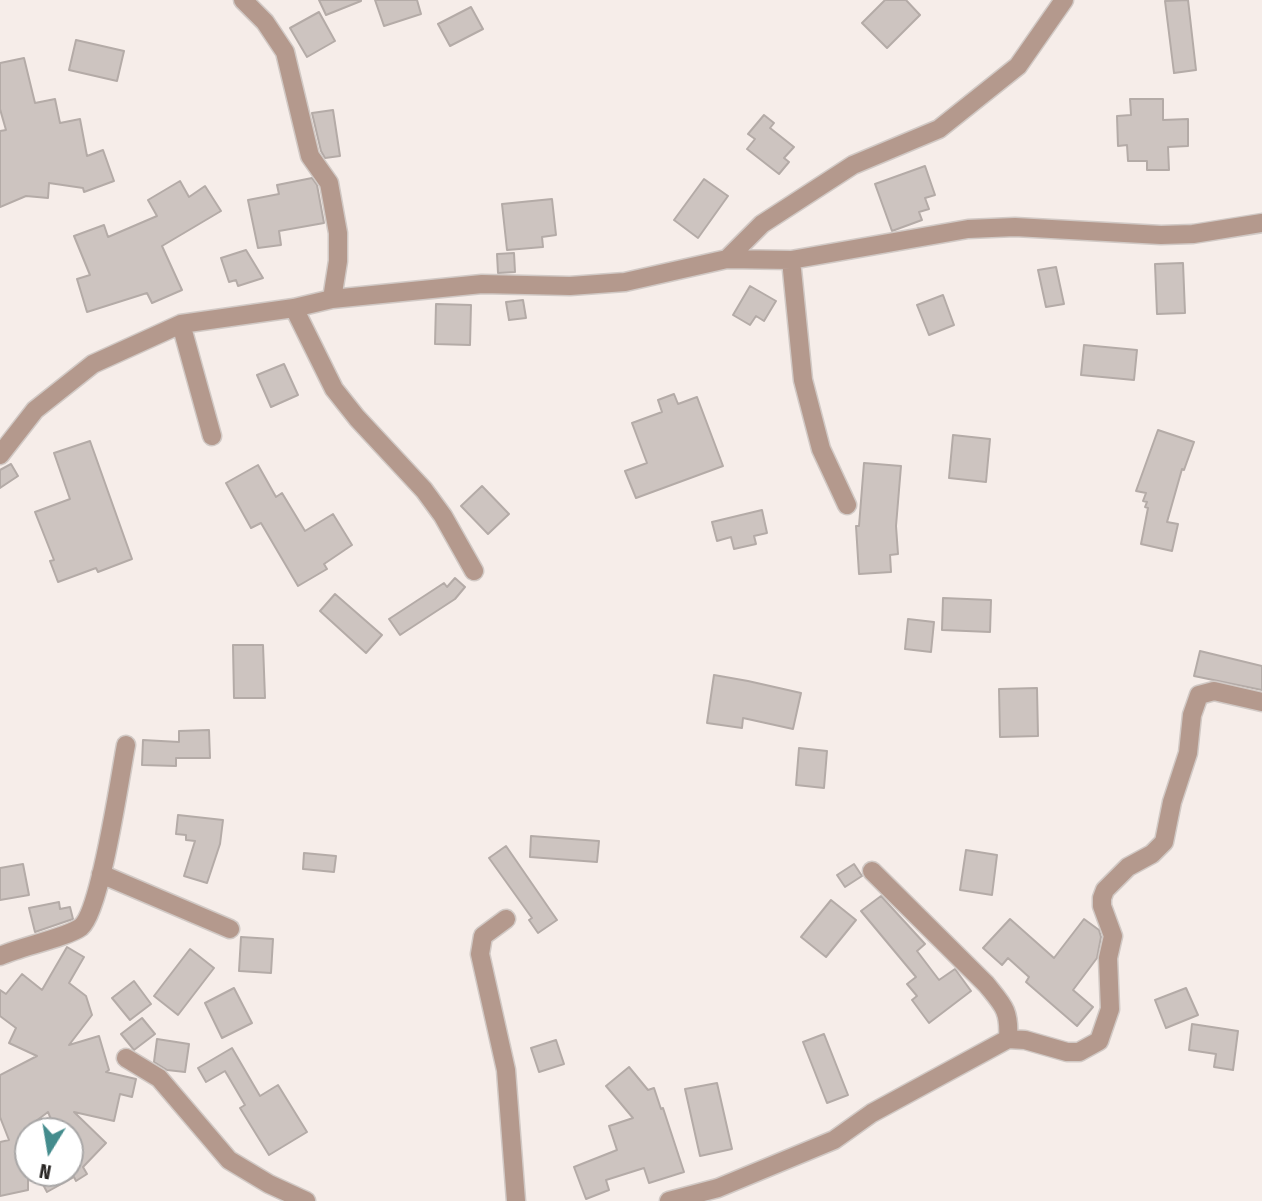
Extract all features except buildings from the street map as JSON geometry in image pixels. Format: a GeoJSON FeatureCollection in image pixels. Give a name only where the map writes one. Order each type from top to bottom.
{"type":"FeatureCollection","features":[{"type":"Feature","properties":{"kind":"street"},"geometry":{"type":"LineString","coordinates":[[243,0],[265,22],[285,52],[310,156],[329,183],[338,233],[338,261],[332,299]]}},
{"type":"Feature","properties":{"kind":"street"},"geometry":{"type":"LineString","coordinates":[[727,259],[762,224],[853,165],[939,129],[1018,66],[1064,0]]}},
{"type":"Feature","properties":{"kind":"street"},"geometry":{"type":"LineString","coordinates":[[0,455],[35,410],[93,364],[181,324],[294,308],[332,299],[482,284],[570,286],[625,282],[727,259],[791,260],[968,229],[1015,227],[1161,235],[1193,234],[1262,223]]}},
{"type":"Feature","properties":{"kind":"street"},"geometry":{"type":"LineString","coordinates":[[791,260],[803,380],[821,449],[847,505]]}},
{"type":"Feature","properties":{"kind":"street"},"geometry":{"type":"LineString","coordinates":[[294,308],[334,389],[357,418],[424,489],[443,516],[474,571]]}},
{"type":"Feature","properties":{"kind":"street"},"geometry":{"type":"LineString","coordinates":[[181,324],[212,436]]}},
{"type":"Feature","properties":{"kind":"street"},"geometry":{"type":"LineString","coordinates":[[669,1201],[718,1188],[834,1140],[872,1113],[1008,1038],[1067,1052],[1079,1052],[1099,1041],[1110,1009],[1108,958],[1113,936],[1102,906],[1105,890],[1128,867],[1152,855],[1164,842],[1172,802],[1188,753],[1192,715],[1199,695],[1214,691],[1262,702]]}},
{"type":"Feature","properties":{"kind":"street"},"geometry":{"type":"LineString","coordinates":[[0,956],[81,926],[89,915],[101,874],[126,745]]}},
{"type":"Feature","properties":{"kind":"street"},"geometry":{"type":"LineString","coordinates":[[872,871],[986,984],[1010,1019],[1008,1038]]}},
{"type":"Feature","properties":{"kind":"street"},"geometry":{"type":"LineString","coordinates":[[101,874],[230,929]]}},
{"type":"Feature","properties":{"kind":"street"},"geometry":{"type":"LineString","coordinates":[[506,919],[483,936],[480,954],[506,1070],[516,1201]]}},
{"type":"Feature","properties":{"kind":"street"},"geometry":{"type":"LineString","coordinates":[[126,1058],[159,1078],[229,1160],[269,1184],[306,1201]]}}]}
